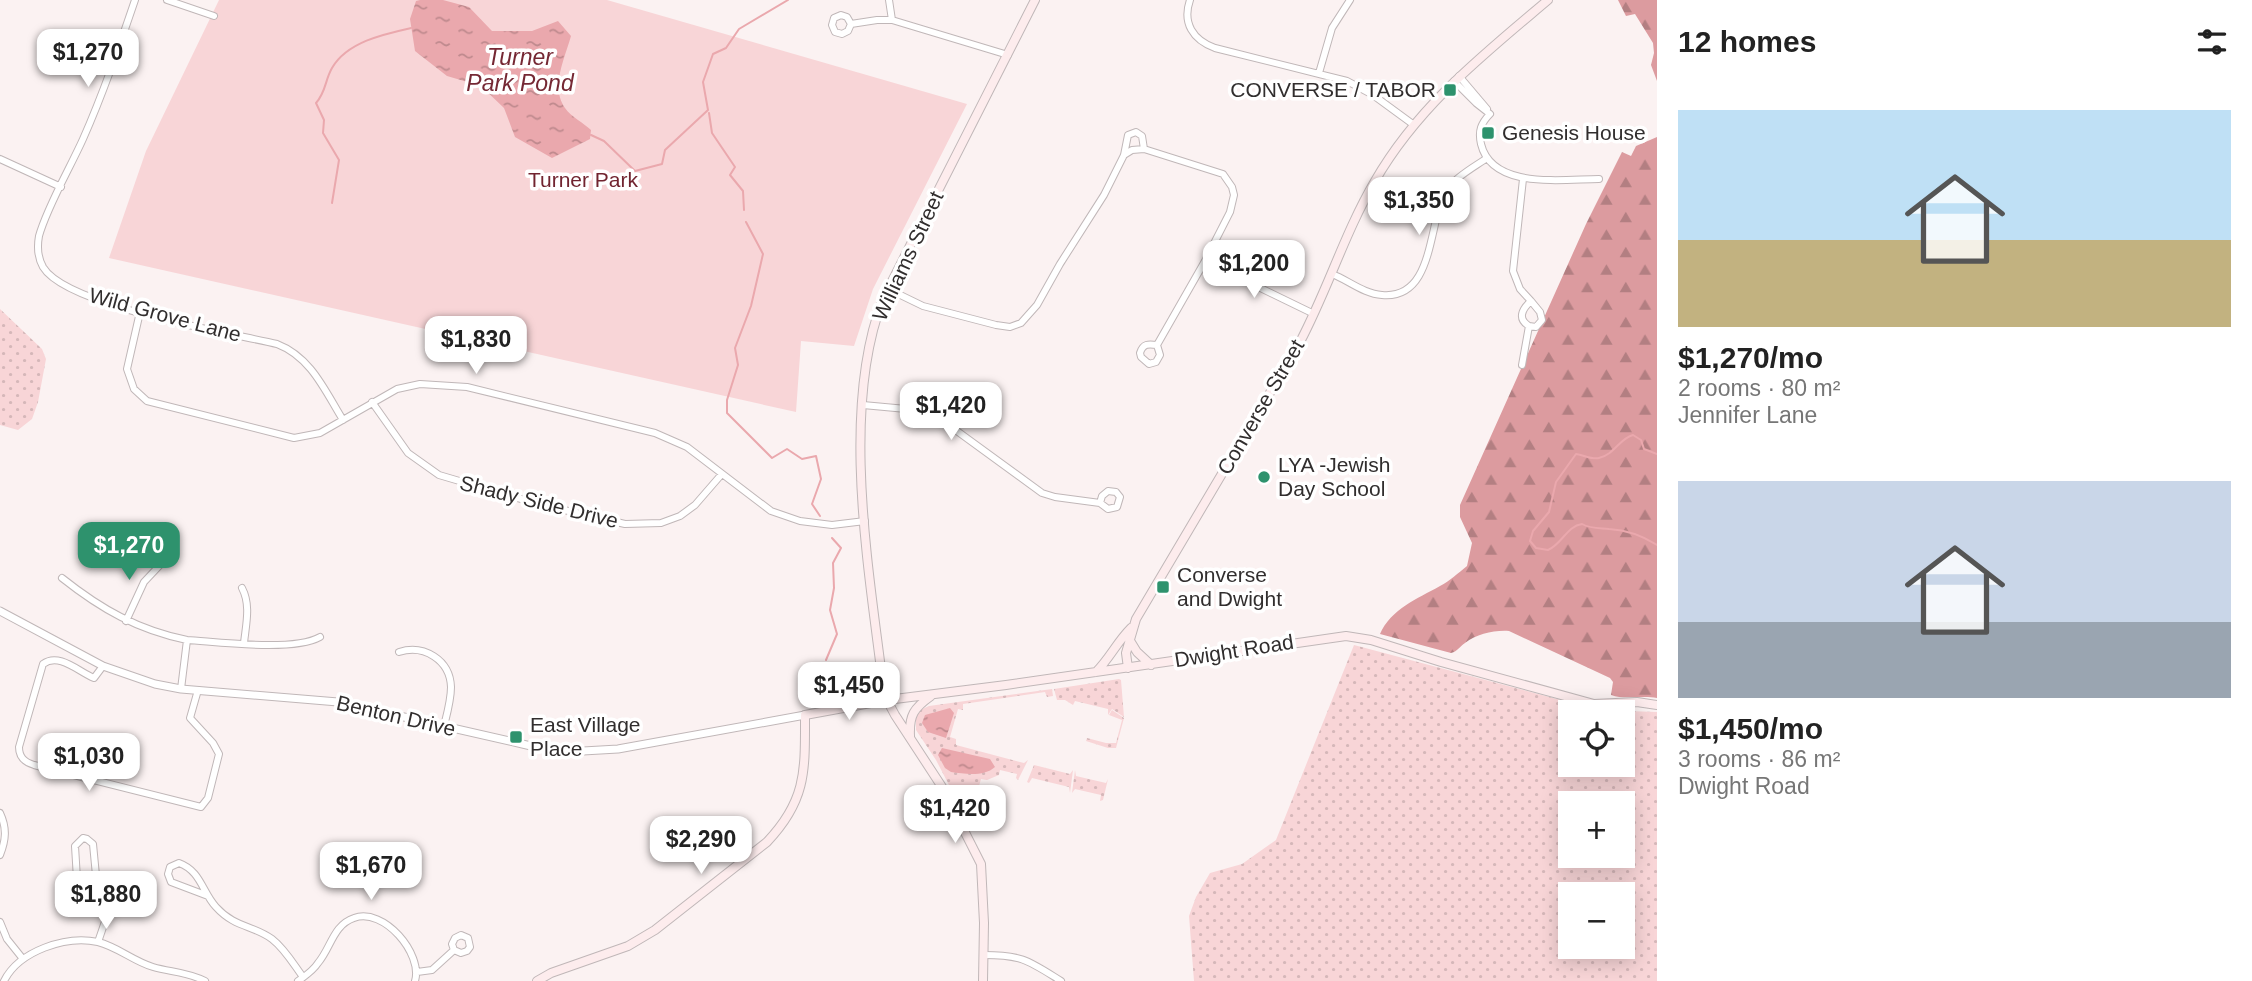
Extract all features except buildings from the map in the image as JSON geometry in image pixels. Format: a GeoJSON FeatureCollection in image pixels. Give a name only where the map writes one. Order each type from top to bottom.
{"type":"FeatureCollection","features":[{"type":"Feature","properties":{"kind":"main road","name":"Williams Street"},"geometry":{"type":"LineString","coordinates":[[887,700],[878,646],[861,474],[863,405],[872,337],[888,289],[1035,0]]}},
{"type":"Feature","properties":{"kind":"main road","name":"Converse Street"},"geometry":{"type":"LineString","coordinates":[[1128,668],[1126,653],[1132,627],[1314,314],[1348,232],[1391,155],[1413,125],[1456,78],[1548,0]]}},
{"type":"Feature","properties":{"kind":"main road"},"geometry":{"type":"LineString","coordinates":[[1096,672],[1110,658],[1123,636],[1132,627]]}},
{"type":"Feature","properties":{"kind":"main road","name":"Dwight Road"},"geometry":{"type":"LineString","coordinates":[[805,715],[887,700],[1350,636],[1594,704],[1637,702],[1657,705]]}},
{"type":"Feature","properties":{"kind":"main road"},"geometry":{"type":"LineString","coordinates":[[1129,639],[1137,652],[1151,665]]}},
{"type":"Feature","properties":{"kind":"main road"},"geometry":{"type":"LineString","coordinates":[[910,739],[909,722],[912,712],[934,694]]}},
{"type":"Feature","properties":{"kind":"main road"},"geometry":{"type":"LineString","coordinates":[[887,700],[942,787],[981,864],[983,981]]}},
{"type":"Feature","properties":{"kind":"main road"},"geometry":{"type":"LineString","coordinates":[[542,980],[608,955],[655,930],[767,842],[783,826],[798,797],[804,773],[805,715]]}},
{"type":"Feature","properties":{"kind":"street","name":"Wild Grove Lane"},"geometry":{"type":"LineString","coordinates":[[135,0],[86,133],[39,238],[38,253],[45,270],[63,286],[88,298],[290,349],[309,366],[343,420]]}},
{"type":"Feature","properties":{"kind":"street"},"geometry":{"type":"LineString","coordinates":[[167,0],[214,16]]}},
{"type":"Feature","properties":{"kind":"street"},"geometry":{"type":"LineString","coordinates":[[889,0],[892,20]]}},
{"type":"Feature","properties":{"kind":"street"},"geometry":{"type":"LineString","coordinates":[[1190,0],[1188,21],[1192,32],[1201,42],[1215,48],[1347,80],[1413,125]]}},
{"type":"Feature","properties":{"kind":"street"},"geometry":{"type":"LineString","coordinates":[[1319,73],[1332,28],[1350,0]]}},
{"type":"Feature","properties":{"kind":"street"},"geometry":{"type":"LineString","coordinates":[[851,24],[892,20],[1008,55]]}},
{"type":"Feature","properties":{"kind":"street"},"geometry":{"type":"LineString","coordinates":[[1456,78],[1480,99],[1490,114],[1482,123],[1481,144],[1487,158],[1506,173],[1523,179],[1599,179]]}},
{"type":"Feature","properties":{"kind":"street"},"geometry":{"type":"LineString","coordinates":[[888,289],[923,306],[996,325],[1010,327],[1021,323],[1037,305],[1104,195],[1124,155],[1127,137],[1132,132],[1141,135],[1144,149]]}},
{"type":"Feature","properties":{"kind":"street"},"geometry":{"type":"LineString","coordinates":[[1124,155],[1132,150],[1144,149],[1215,171],[1226,177],[1234,195],[1233,205],[1205,261],[1157,345]]}},
{"type":"Feature","properties":{"kind":"street"},"geometry":{"type":"LineString","coordinates":[[1332,274],[1378,295],[1391,294],[1410,285],[1424,265],[1447,189],[1487,158]]}},
{"type":"Feature","properties":{"kind":"street"},"geometry":{"type":"LineString","coordinates":[[0,159],[61,187]]}},
{"type":"Feature","properties":{"kind":"street"},"geometry":{"type":"LineString","coordinates":[[1523,179],[1513,271],[1520,289],[1531,301],[1540,312],[1542,320],[1536,327],[1522,321],[1521,313],[1531,301]]}},
{"type":"Feature","properties":{"kind":"street"},"geometry":{"type":"LineString","coordinates":[[1205,261],[1314,314]]}},
{"type":"Feature","properties":{"kind":"street"},"geometry":{"type":"LineString","coordinates":[[140,312],[127,369],[134,389],[147,401],[294,438],[320,433],[397,389],[420,384],[467,387],[655,433],[687,447],[771,511],[800,522],[832,525],[865,522]]}},
{"type":"Feature","properties":{"kind":"street"},"geometry":{"type":"LineString","coordinates":[[1522,365],[1529,326]]}},
{"type":"Feature","properties":{"kind":"street","name":"Shady Side Drive"},"geometry":{"type":"LineString","coordinates":[[372,402],[408,453],[439,475],[513,497],[625,524],[661,523],[680,516],[695,505],[722,475]]}},
{"type":"Feature","properties":{"kind":"street"},"geometry":{"type":"LineString","coordinates":[[863,405],[932,413],[1045,495],[1100,503]]}},
{"type":"Feature","properties":{"kind":"street"},"geometry":{"type":"LineString","coordinates":[[125,621],[144,582],[160,565]]}},
{"type":"Feature","properties":{"kind":"street"},"geometry":{"type":"LineString","coordinates":[[62,579],[97,606],[125,621],[152,632],[187,640],[293,644],[320,637]]}},
{"type":"Feature","properties":{"kind":"street"},"geometry":{"type":"LineString","coordinates":[[242,588],[248,610],[244,643]]}},
{"type":"Feature","properties":{"kind":"street","name":"Benton Drive"},"geometry":{"type":"LineString","coordinates":[[0,611],[103,666],[133,678],[181,689],[330,701],[531,746],[601,751],[805,715]]}},
{"type":"Feature","properties":{"kind":"street"},"geometry":{"type":"LineString","coordinates":[[181,689],[187,640]]}},
{"type":"Feature","properties":{"kind":"street"},"geometry":{"type":"LineString","coordinates":[[399,652],[409,649],[423,650],[443,666],[451,689],[444,726]]}},
{"type":"Feature","properties":{"kind":"street"},"geometry":{"type":"LineString","coordinates":[[103,666],[94,678],[62,661],[49,660],[43,664],[19,747],[23,759],[34,765],[201,807],[208,798],[219,754],[214,743],[190,718],[198,690]]}},
{"type":"Feature","properties":{"kind":"street"},"geometry":{"type":"LineString","coordinates":[[0,813],[5,824],[5,834],[0,855]]}},
{"type":"Feature","properties":{"kind":"street"},"geometry":{"type":"LineString","coordinates":[[97,886],[81,882],[76,874],[75,846],[83,838],[93,844],[97,886],[110,907],[98,942]]}},
{"type":"Feature","properties":{"kind":"street"},"geometry":{"type":"LineString","coordinates":[[208,896],[172,882],[168,874],[172,866],[179,863],[192,871],[208,896],[232,921],[273,940],[300,979],[320,962],[339,927],[361,916],[375,917],[392,928],[413,957],[417,972],[415,981]]}},
{"type":"Feature","properties":{"kind":"street"},"geometry":{"type":"LineString","coordinates":[[0,922],[7,939],[23,959]]}},
{"type":"Feature","properties":{"kind":"street"},"geometry":{"type":"LineString","coordinates":[[4,981],[10,970],[23,959],[52,945],[98,942],[148,965],[205,981]]}},
{"type":"Feature","properties":{"kind":"street"},"geometry":{"type":"LineString","coordinates":[[417,972],[432,970],[454,950]]}},
{"type":"Feature","properties":{"kind":"street"},"geometry":{"type":"LineString","coordinates":[[984,955],[1008,955],[1029,961],[1061,981]]}},
{"type":"Feature","properties":{"kind":"street"},"geometry":{"type":"LineString","coordinates":[[0,972],[10,970]]}},
{"type":"Feature","properties":{"kind":"green space","name":"Turner Park"},"geometry":{"type":"Polygon","coordinates":[[[219,0],[607,0],[967,104],[873,289],[854,346],[801,341],[796,412],[109,258],[146,151],[219,0]]]}},
{"type":"Feature","properties":{"kind":"green space"},"geometry":{"type":"Polygon","coordinates":[[[1618,0],[1657,0],[1657,81],[1651,65],[1653,43],[1635,14],[1626,16],[1618,0]]]}},
{"type":"Feature","properties":{"kind":"green space"},"geometry":{"type":"Polygon","coordinates":[[[1657,137],[1657,698],[1611,695],[1613,682],[1610,678],[1509,631],[1480,635],[1451,653],[1380,634],[1398,611],[1447,582],[1467,566],[1472,543],[1460,517],[1460,505],[1586,224],[1622,152],[1631,156],[1636,146],[1657,137]]]}},
{"type":"Feature","properties":{"kind":"green space"},"geometry":{"type":"Polygon","coordinates":[[[0,309],[42,349],[46,359],[32,419],[18,430],[0,425],[0,309]]]}},
{"type":"Feature","properties":{"kind":"green space"},"geometry":{"type":"Polygon","coordinates":[[[1354,645],[1560,700],[1558,700],[1558,777],[1635,777],[1635,711],[1657,712],[1657,981],[1194,981],[1189,916],[1196,897],[1210,873],[1242,864],[1276,840],[1354,645]]]}},
{"type":"Feature","properties":{"kind":"green space"},"geometry":{"type":"Polygon","coordinates":[[[1119,679],[1124,717],[1112,709],[1108,715],[1108,709],[1075,701],[1073,705],[1065,700],[1057,700],[1054,689],[1119,679]]]}},
{"type":"Feature","properties":{"kind":"green space"},"geometry":{"type":"Polygon","coordinates":[[[1052,689],[1053,696],[1047,697],[1045,692],[963,704],[963,710],[958,709],[950,737],[956,739],[956,745],[1024,763],[1028,760],[1018,780],[1017,774],[1000,770],[999,775],[987,780],[981,779],[977,793],[983,795],[982,801],[963,812],[936,760],[916,730],[916,716],[920,710],[929,706],[1052,689]]]}},
{"type":"Feature","properties":{"kind":"green space"},"geometry":{"type":"Polygon","coordinates":[[[1112,710],[1124,718],[1116,748],[1086,741],[1087,738],[1116,743],[1122,720],[1109,715],[1112,710]]]}},
{"type":"Feature","properties":{"kind":"green space"},"geometry":{"type":"Polygon","coordinates":[[[1034,765],[1070,774],[1073,770],[1070,793],[1069,787],[1032,778],[1027,782],[1034,765]]]}},
{"type":"Feature","properties":{"kind":"green space"},"geometry":{"type":"Polygon","coordinates":[[[1075,770],[1076,776],[1106,783],[1108,779],[1103,800],[1100,801],[1101,795],[1075,789],[1072,793],[1075,770]]]}},
{"type":"Feature","properties":{"kind":"water","name":"Turner Park Pond"},"geometry":{"type":"Polygon","coordinates":[[[443,0],[469,7],[492,31],[532,31],[558,21],[571,36],[560,72],[561,100],[568,111],[591,130],[590,139],[552,158],[515,137],[504,108],[481,86],[447,76],[415,51],[410,19],[416,1],[443,0]]]}},
{"type":"Feature","properties":{"kind":"water"},"geometry":{"type":"Polygon","coordinates":[[[950,708],[954,713],[946,738],[928,732],[922,723],[925,715],[950,708]]]}},
{"type":"Feature","properties":{"kind":"water"},"geometry":{"type":"Polygon","coordinates":[[[942,748],[990,759],[995,767],[980,774],[951,772],[945,768],[938,755],[942,748]]]}},
{"type":"Feature","properties":{"kind":"waterway"},"geometry":{"type":"LineString","coordinates":[[591,135],[604,141],[635,171],[662,164],[665,150],[708,110],[703,82],[713,54],[726,48],[739,29],[788,0]]}},
{"type":"Feature","properties":{"kind":"waterway"},"geometry":{"type":"LineString","coordinates":[[332,203],[339,160],[323,133],[324,120],[316,103],[322,95],[332,68],[347,52],[367,40],[411,28]]}},
{"type":"Feature","properties":{"kind":"waterway"},"geometry":{"type":"LineString","coordinates":[[709,113],[712,133],[735,167],[730,175],[743,191],[744,210]]}},
{"type":"Feature","properties":{"kind":"waterway"},"geometry":{"type":"LineString","coordinates":[[746,222],[763,254],[751,306],[735,348],[738,365],[727,400],[727,413],[772,458],[787,449],[802,459],[816,456],[821,479],[812,504],[820,516]]}},
{"type":"Feature","properties":{"kind":"waterway"},"geometry":{"type":"LineString","coordinates":[[1657,454],[1644,449],[1641,440],[1633,435],[1599,458],[1576,454],[1556,482],[1549,512],[1533,531],[1530,541],[1536,548],[1548,550],[1572,528],[1582,524],[1592,528],[1628,532],[1657,545]]}},
{"type":"Feature","properties":{"kind":"waterway"},"geometry":{"type":"LineString","coordinates":[[826,660],[837,634],[830,610],[834,588],[833,563],[841,548],[832,538]]}},
{"type":"Feature","properties":{"kind":"place","name":"CONVERSE / TABOR"},"geometry":{"type":"Point","coordinates":[1450,90]}},
{"type":"Feature","properties":{"kind":"place","name":"Genesis House"},"geometry":{"type":"Point","coordinates":[1488,133]}},
{"type":"Feature","properties":{"kind":"place","name":"LYA -Jewish Day School"},"geometry":{"type":"Point","coordinates":[1264,477]}},
{"type":"Feature","properties":{"kind":"place","name":"Converse and Dwight"},"geometry":{"type":"Point","coordinates":[1163,587]}},
{"type":"Feature","properties":{"kind":"place","name":"East Village Place"},"geometry":{"type":"Point","coordinates":[516,737]}}]}
